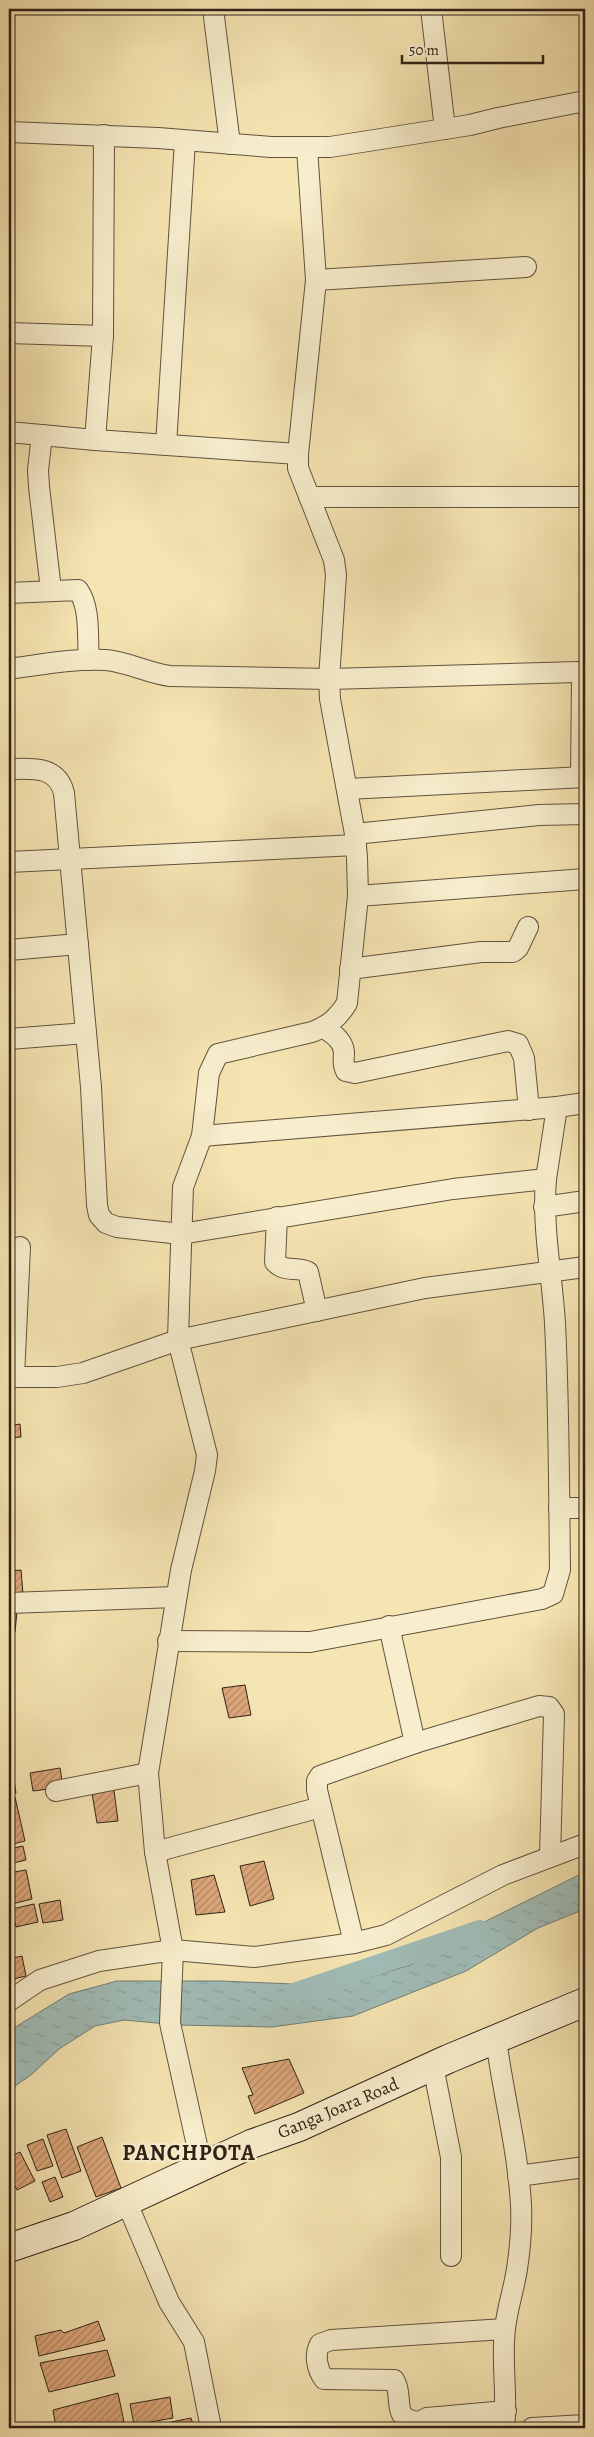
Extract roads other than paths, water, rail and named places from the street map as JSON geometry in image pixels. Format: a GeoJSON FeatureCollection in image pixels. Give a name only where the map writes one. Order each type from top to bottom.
{"type":"FeatureCollection","features":[{"type":"Feature","properties":{"kind":"main road","name":"Ganga Joara Road"},"geometry":{"type":"LineString","coordinates":[[9,2248],[74,2226],[251,2144],[299,2127],[433,2066],[585,2002]]}},
{"type":"Feature","properties":{"kind":"street"},"geometry":{"type":"LineString","coordinates":[[213,9],[230,144]]}},
{"type":"Feature","properties":{"kind":"street"},"geometry":{"type":"LineString","coordinates":[[431,9],[445,129]]}},
{"type":"Feature","properties":{"kind":"street"},"geometry":{"type":"LineString","coordinates":[[9,132],[104,135],[307,148],[364,143],[585,101]]}},
{"type":"Feature","properties":{"kind":"street"},"geometry":{"type":"LineString","coordinates":[[95,440],[103,336],[104,135]]}},
{"type":"Feature","properties":{"kind":"street"},"geometry":{"type":"LineString","coordinates":[[166,445],[186,141]]}},
{"type":"Feature","properties":{"kind":"street"},"geometry":{"type":"LineString","coordinates":[[202,2168],[170,2022],[173,1957],[155,1852],[148,1773],[176,1597],[207,1455],[178,1340],[183,1187],[202,1136],[209,1073],[218,1054],[324,1028],[339,1016],[347,1003],[358,896],[355,840],[330,699],[336,575],[334,560],[298,468],[316,280],[307,148]]}},
{"type":"Feature","properties":{"kind":"street"},"geometry":{"type":"LineString","coordinates":[[316,280],[526,266]]}},
{"type":"Feature","properties":{"kind":"street"},"geometry":{"type":"LineString","coordinates":[[9,332],[103,336]]}},
{"type":"Feature","properties":{"kind":"street"},"geometry":{"type":"LineString","coordinates":[[9,432],[298,454]]}},
{"type":"Feature","properties":{"kind":"street"},"geometry":{"type":"LineString","coordinates":[[42,435],[38,470],[51,590]]}},
{"type":"Feature","properties":{"kind":"street"},"geometry":{"type":"LineString","coordinates":[[309,497],[585,497]]}},
{"type":"Feature","properties":{"kind":"street"},"geometry":{"type":"LineString","coordinates":[[9,593],[78,590],[84,597],[88,660]]}},
{"type":"Feature","properties":{"kind":"street"},"geometry":{"type":"LineString","coordinates":[[9,669],[88,660],[124,663],[157,674],[170,676],[330,679],[577,672],[582,678],[583,777],[346,789]]}},
{"type":"Feature","properties":{"kind":"street"},"geometry":{"type":"LineString","coordinates":[[9,769],[44,769],[54,775],[62,784],[86,1033],[99,1215],[106,1223],[117,1227],[181,1234],[475,1186],[546,1180]]}},
{"type":"Feature","properties":{"kind":"street"},"geometry":{"type":"LineString","coordinates":[[9,862],[355,840],[539,815],[585,814]]}},
{"type":"Feature","properties":{"kind":"street"},"geometry":{"type":"LineString","coordinates":[[358,896],[585,879]]}},
{"type":"Feature","properties":{"kind":"street"},"geometry":{"type":"LineString","coordinates":[[350,968],[480,952],[512,952],[518,948],[528,926]]}},
{"type":"Feature","properties":{"kind":"street"},"geometry":{"type":"LineString","coordinates":[[9,950],[78,944]]}},
{"type":"Feature","properties":{"kind":"street"},"geometry":{"type":"LineString","coordinates":[[324,1028],[340,1039],[344,1050],[343,1064],[346,1071],[355,1073],[508,1041],[518,1044],[524,1058],[529,1110]]}},
{"type":"Feature","properties":{"kind":"street"},"geometry":{"type":"LineString","coordinates":[[9,1039],[86,1033]]}},
{"type":"Feature","properties":{"kind":"street"},"geometry":{"type":"LineString","coordinates":[[202,1136],[529,1110],[585,1103]]}},
{"type":"Feature","properties":{"kind":"street"},"geometry":{"type":"LineString","coordinates":[[168,1641],[310,1642],[542,1599],[553,1594],[560,1570],[555,1330],[544,1207],[557,1107]]}},
{"type":"Feature","properties":{"kind":"street"},"geometry":{"type":"LineString","coordinates":[[544,1207],[585,1201]]}},
{"type":"Feature","properties":{"kind":"street"},"geometry":{"type":"LineString","coordinates":[[278,1217],[275,1262],[280,1267],[288,1269],[301,1268],[308,1272],[317,1311]]}},
{"type":"Feature","properties":{"kind":"street"},"geometry":{"type":"LineString","coordinates":[[20,1247],[12,1377],[57,1377],[83,1373],[178,1340],[425,1288],[585,1267]]}},
{"type":"Feature","properties":{"kind":"street"},"geometry":{"type":"LineString","coordinates":[[559,1508],[585,1508]]}},
{"type":"Feature","properties":{"kind":"street"},"geometry":{"type":"LineString","coordinates":[[9,1604],[176,1597]]}},
{"type":"Feature","properties":{"kind":"street"},"geometry":{"type":"LineString","coordinates":[[389,1626],[415,1743]]}},
{"type":"Feature","properties":{"kind":"street"},"geometry":{"type":"LineString","coordinates":[[354,1943],[321,1806],[316,1781],[320,1776],[415,1743],[539,1706],[549,1707],[554,1714],[550,1857]]}},
{"type":"Feature","properties":{"kind":"street"},"geometry":{"type":"LineString","coordinates":[[56,1791],[148,1773]]}},
{"type":"Feature","properties":{"kind":"street"},"geometry":{"type":"LineString","coordinates":[[155,1852],[321,1806]]}},
{"type":"Feature","properties":{"kind":"street"},"geometry":{"type":"LineString","coordinates":[[9,2000],[40,1980],[98,1962],[173,1957],[254,1957],[354,1943],[386,1935],[503,1875],[585,1844]]}},
{"type":"Feature","properties":{"kind":"street"},"geometry":{"type":"LineString","coordinates":[[496,2039],[521,2206],[518,2268],[505,2329],[505,2420],[427,2418],[417,2425],[402,2415],[398,2405],[398,2387],[394,2380],[324,2378],[319,2372],[317,2350],[320,2344],[331,2340],[505,2329]]}},
{"type":"Feature","properties":{"kind":"street"},"geometry":{"type":"LineString","coordinates":[[433,2066],[451,2157],[451,2256]]}},
{"type":"Feature","properties":{"kind":"street"},"geometry":{"type":"LineString","coordinates":[[518,2176],[585,2166]]}},
{"type":"Feature","properties":{"kind":"street"},"geometry":{"type":"LineString","coordinates":[[127,2202],[172,2309],[194,2342],[212,2428]]}},
{"type":"Feature","properties":{"kind":"street"},"geometry":{"type":"LineString","coordinates":[[532,2428],[585,2425]]}},
{"type":"Feature","properties":{"kind":"water"},"geometry":{"type":"Polygon","coordinates":[[[585,1872],[585,1909],[538,1928],[466,1971],[353,2016],[272,2027],[178,2025],[124,2020],[95,2026],[59,2049],[31,2075],[9,2090],[9,2031],[69,1994],[117,1981],[221,1981],[341,1986],[410,1965],[488,1920],[585,1872]]]}},
{"type":"Feature","properties":{"kind":"waterway"},"geometry":{"type":"LineString","coordinates":[[294,1993],[480,1930]]}},
{"type":"Feature","properties":{"kind":"district","name":"PANCHPOTA"},"geometry":{"type":"Point","coordinates":[189,2153]}}]}
